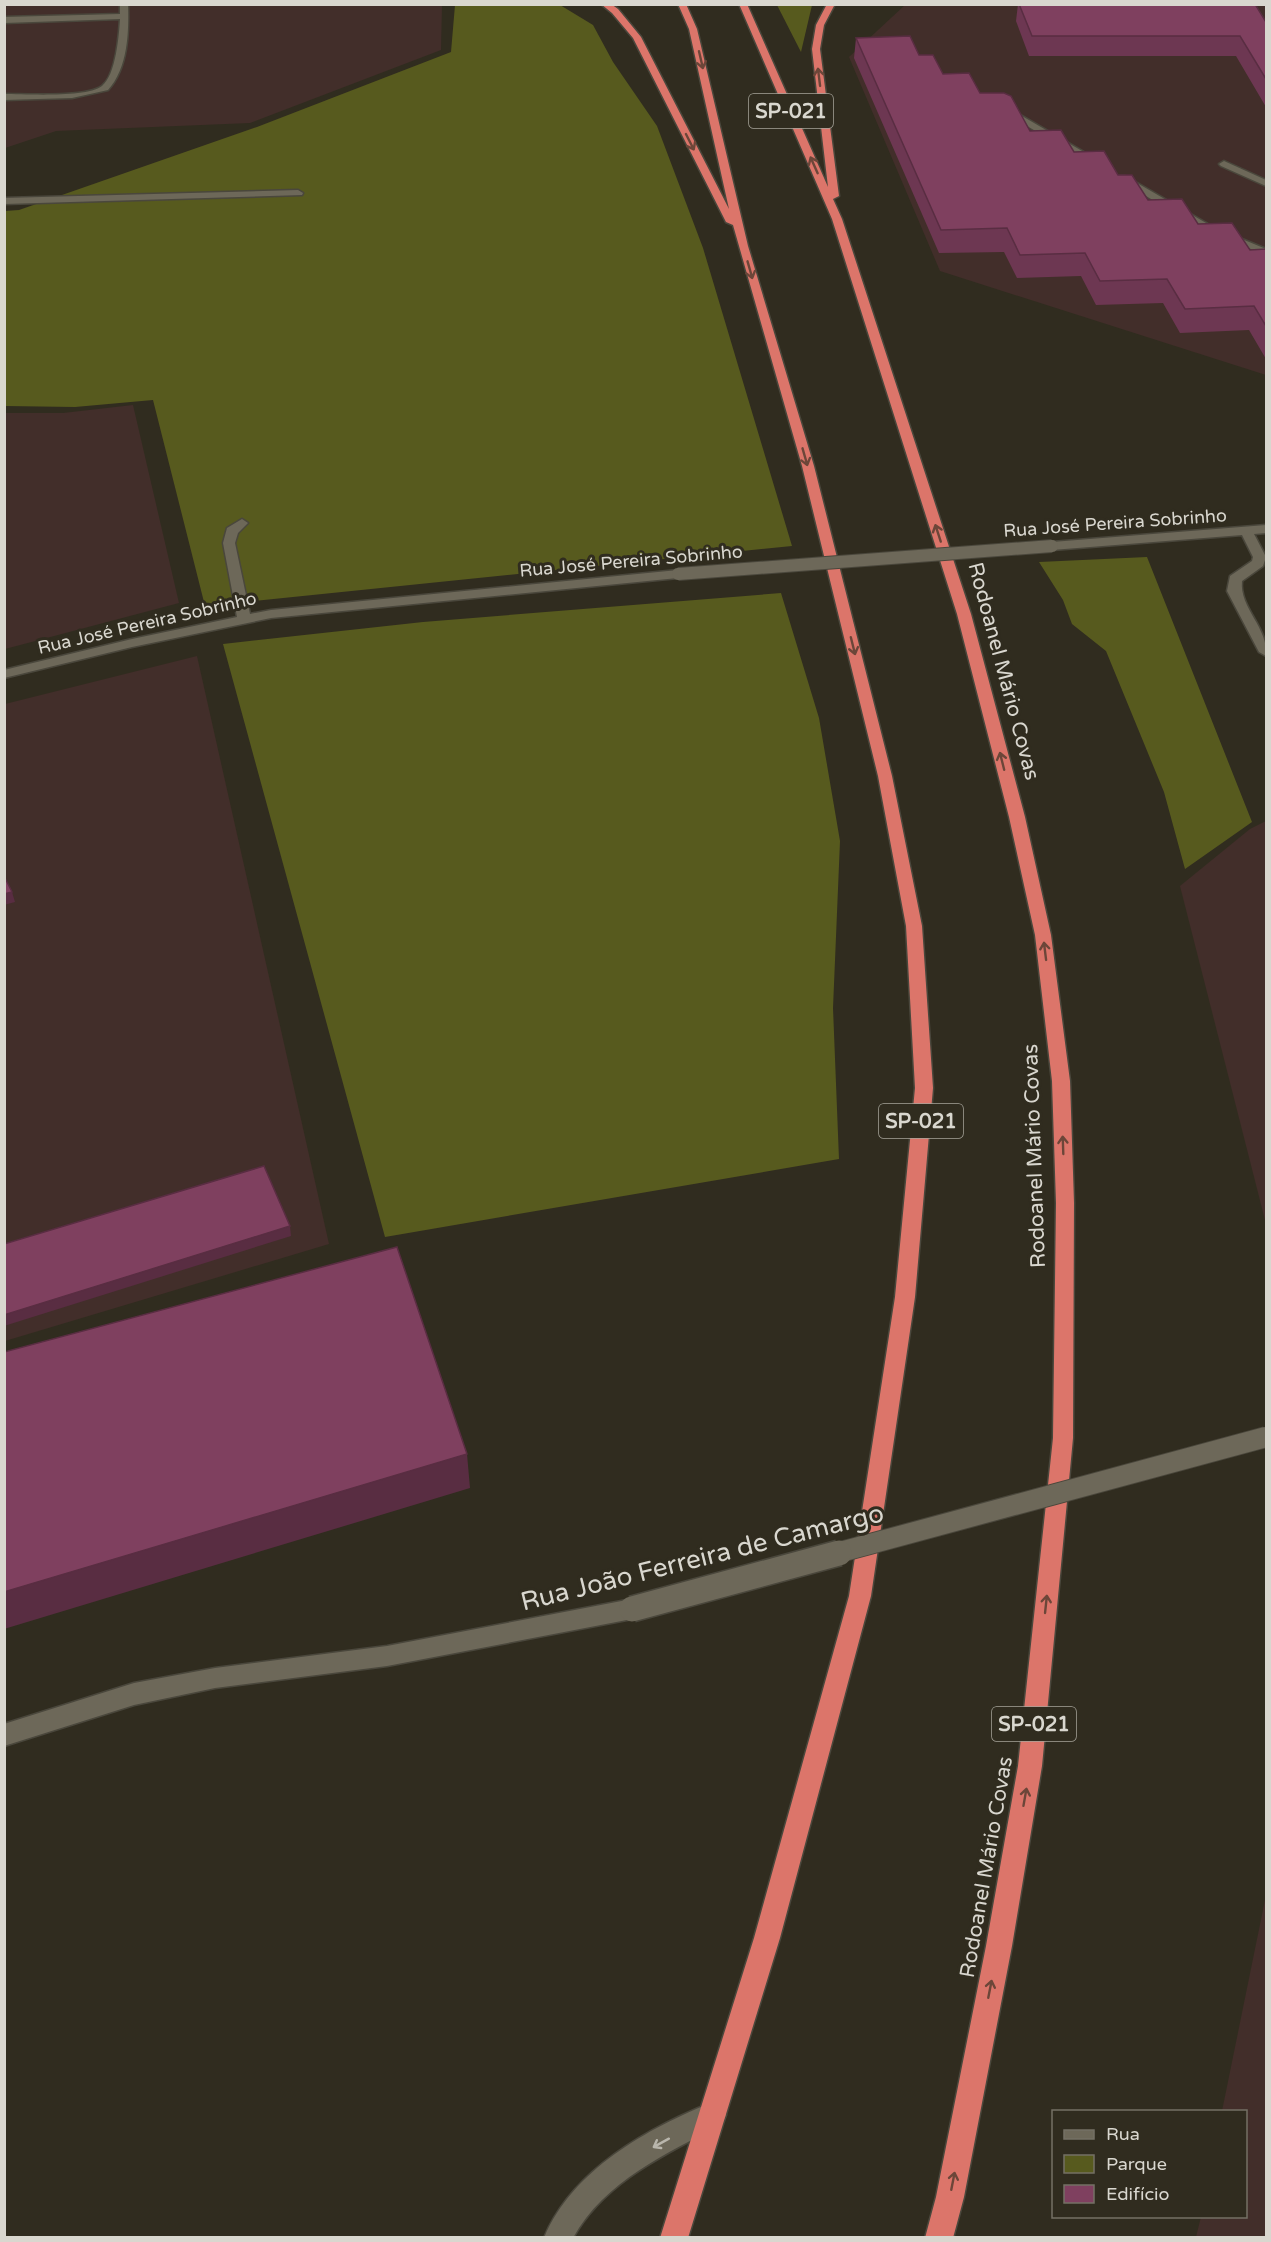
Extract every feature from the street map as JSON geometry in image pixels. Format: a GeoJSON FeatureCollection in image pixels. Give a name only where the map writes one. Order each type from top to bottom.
{"type":"FeatureCollection","features":[{"type":"Feature","properties":{"kind":"highway"},"geometry":{"type":"LineString","coordinates":[[605,4],[615,11],[637,37],[743,246]]}},
{"type":"Feature","properties":{"kind":"highway","name":"SP-021"},"geometry":{"type":"LineString","coordinates":[[674,2238],[767,1938],[860,1596],[905,1297],[924,1088],[914,926],[885,776],[808,466],[743,246],[693,29],[682,4]]}},
{"type":"Feature","properties":{"kind":"highway","name":"Rodoanel Mário Covas"},"geometry":{"type":"LineString","coordinates":[[743,4],[837,219],[964,614],[1017,817],[1043,935],[1060,1081],[1065,1203],[1063,1438],[1030,1766],[999,1946],[950,2197],[939,2238]]}},
{"type":"Feature","properties":{"kind":"highway"},"geometry":{"type":"LineString","coordinates":[[831,4],[820,24],[816,49],[837,219]]}},
{"type":"Feature","properties":{"kind":"street"},"geometry":{"type":"LineString","coordinates":[[4,97],[94,93],[106,88],[117,64],[125,16],[124,4]]}},
{"type":"Feature","properties":{"kind":"street"},"geometry":{"type":"LineString","coordinates":[[4,20],[125,16]]}},
{"type":"Feature","properties":{"kind":"street"},"geometry":{"type":"LineString","coordinates":[[991,101],[1103,167]]}},
{"type":"Feature","properties":{"kind":"street"},"geometry":{"type":"LineString","coordinates":[[1224,164],[1266,183]]}},
{"type":"Feature","properties":{"kind":"street"},"geometry":{"type":"LineString","coordinates":[[1113,172],[1209,229],[1266,252]]}},
{"type":"Feature","properties":{"kind":"street"},"geometry":{"type":"LineString","coordinates":[[4,201],[298,193]]}},
{"type":"Feature","properties":{"kind":"street"},"geometry":{"type":"LineString","coordinates":[[242,523],[232,531],[229,543],[244,619]]}},
{"type":"Feature","properties":{"kind":"street","name":"Rua José Pereira Sobrinho"},"geometry":{"type":"LineString","coordinates":[[4,674],[244,619],[345,605],[678,574],[1266,529]]}},
{"type":"Feature","properties":{"kind":"street"},"geometry":{"type":"LineString","coordinates":[[1246,531],[1260,557],[1258,563],[1235,579],[1234,591],[1266,652]]}},
{"type":"Feature","properties":{"kind":"street","name":"Rua João Ferreira de Camargo"},"geometry":{"type":"LineString","coordinates":[[4,1735],[134,1694],[215,1678],[387,1656],[632,1609],[1266,1437]]}},
{"type":"Feature","properties":{"kind":"street"},"geometry":{"type":"LineString","coordinates":[[556,2237],[583,2197],[632,2160],[713,2115]]}},
{"type":"Feature","properties":{"kind":"shaded area"},"geometry":{"type":"Polygon","coordinates":[[[4,5],[442,5],[441,50],[250,123],[56,131],[5,148],[4,5]]]}},
{"type":"Feature","properties":{"kind":"shaded area"},"geometry":{"type":"Polygon","coordinates":[[[905,5],[1266,5],[1266,375],[940,271],[849,57],[905,5]]]}},
{"type":"Feature","properties":{"kind":"shaded area"},"geometry":{"type":"Polygon","coordinates":[[[133,405],[179,603],[5,649],[5,413],[63,413],[133,405]]]}},
{"type":"Feature","properties":{"kind":"shaded area"},"geometry":{"type":"Polygon","coordinates":[[[197,656],[329,1244],[5,1341],[5,704],[197,656]]]}},
{"type":"Feature","properties":{"kind":"shaded area"},"geometry":{"type":"Polygon","coordinates":[[[1266,821],[1266,1224],[1180,886],[1250,829],[1266,821]]]}},
{"type":"Feature","properties":{"kind":"shaded area"},"geometry":{"type":"Polygon","coordinates":[[[1266,1895],[1266,2237],[1196,2237],[1201,2218],[1247,2218],[1247,2110],[1222,2110],[1266,1895]]]}},
{"type":"Feature","properties":{"kind":"green space"},"geometry":{"type":"Polygon","coordinates":[[[455,5],[560,5],[593,25],[613,62],[657,126],[703,248],[792,546],[205,606],[153,400],[75,407],[5,406],[5,211],[19,210],[257,127],[451,52],[455,5]]]}},
{"type":"Feature","properties":{"kind":"green space"},"geometry":{"type":"Polygon","coordinates":[[[777,5],[812,5],[801,52],[777,5]]]}},
{"type":"Feature","properties":{"kind":"green space"},"geometry":{"type":"Polygon","coordinates":[[[1147,557],[1252,822],[1185,869],[1164,792],[1106,651],[1072,624],[1063,600],[1039,562],[1147,557]]]}},
{"type":"Feature","properties":{"kind":"green space"},"geometry":{"type":"Polygon","coordinates":[[[781,593],[819,718],[840,841],[833,1008],[839,1159],[385,1237],[223,644],[423,622],[781,593]]]}},
{"type":"Feature","properties":{"kind":"building"},"geometry":{"type":"Polygon","coordinates":[[[1019,4],[1255,4],[1266,22],[1266,79],[1240,36],[1032,36],[1019,4]]]}},
{"type":"Feature","properties":{"kind":"building"},"geometry":{"type":"Polygon","coordinates":[[[910,36],[919,55],[933,55],[943,74],[969,73],[980,93],[1004,93],[1011,96],[1030,131],[1061,130],[1074,152],[1104,151],[1118,175],[1132,175],[1148,200],[1182,199],[1198,224],[1232,223],[1250,250],[1266,249],[1266,326],[1254,306],[1185,309],[1167,279],[1100,281],[1085,253],[1020,255],[1007,228],[941,230],[856,38],[910,36]]]}},
{"type":"Feature","properties":{"kind":"building"},"geometry":{"type":"Polygon","coordinates":[[[4,876],[12,892],[4,894],[4,876]]]}},
{"type":"Feature","properties":{"kind":"building"},"geometry":{"type":"Polygon","coordinates":[[[264,1166],[290,1226],[4,1315],[4,1244],[264,1166]]]}},
{"type":"Feature","properties":{"kind":"building"},"geometry":{"type":"Polygon","coordinates":[[[397,1247],[467,1454],[4,1592],[4,1352],[397,1247]]]}}]}
